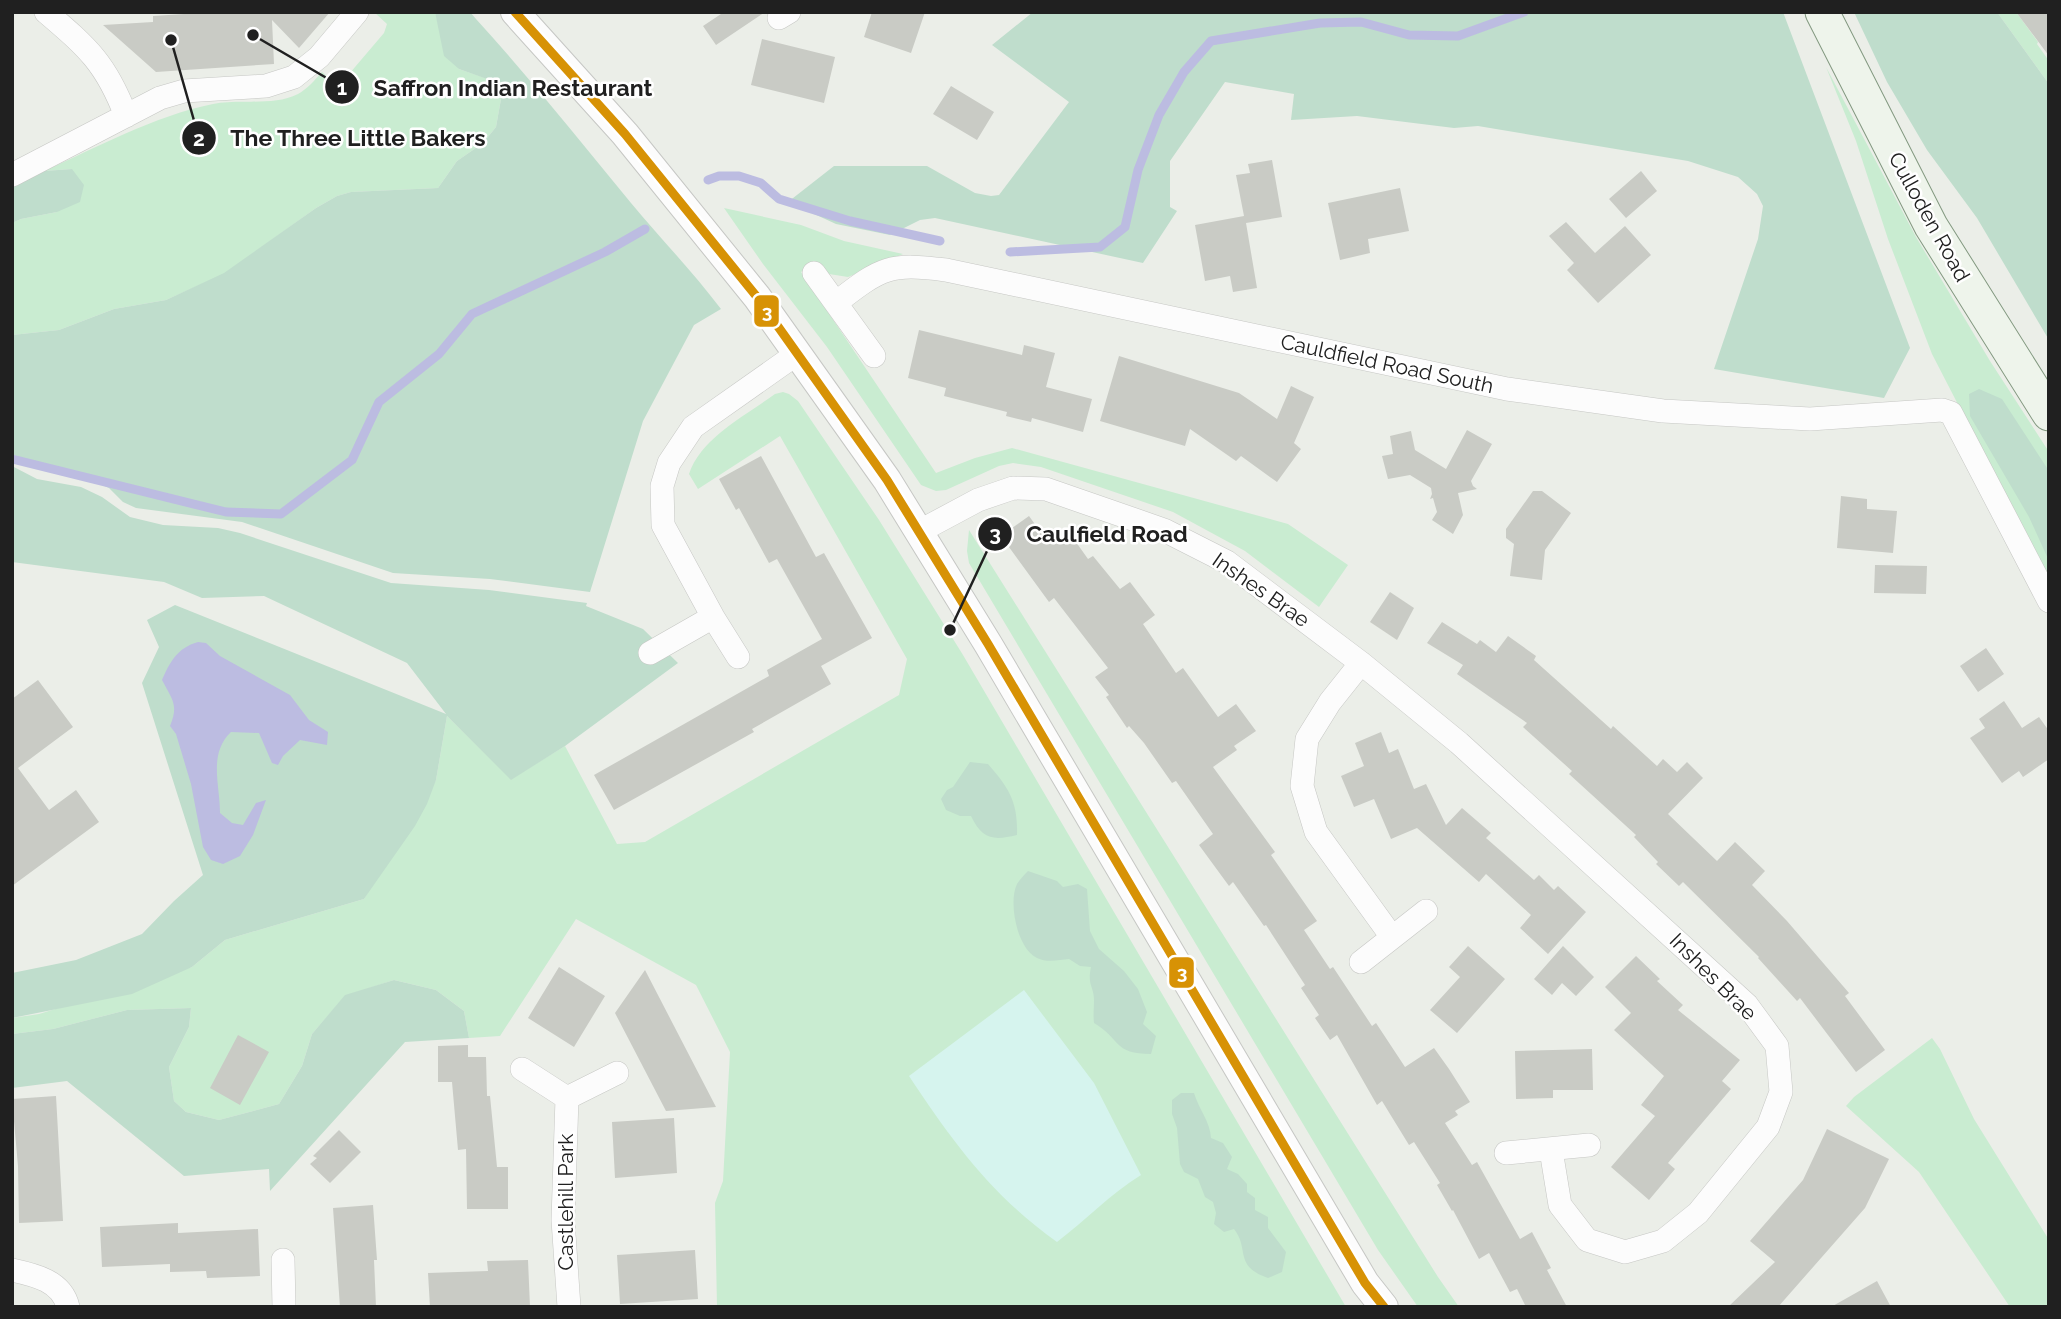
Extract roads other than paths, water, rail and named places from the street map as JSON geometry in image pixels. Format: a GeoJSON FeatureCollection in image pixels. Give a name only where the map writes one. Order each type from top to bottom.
{"type":"FeatureCollection","features":[{"type":"Feature","properties":{"kind":"main road","name":"Culloden Road"},"geometry":{"type":"LineString","coordinates":[[1822,12],[1931,226],[2049,414]]}},
{"type":"Feature","properties":{"kind":"street"},"geometry":{"type":"LineString","coordinates":[[46,12],[94,54],[113,85],[126,116]]}},
{"type":"Feature","properties":{"kind":"street"},"geometry":{"type":"LineString","coordinates":[[12,175],[160,98],[184,91],[266,86],[294,77],[319,57],[357,12]]}},
{"type":"Feature","properties":{"kind":"street"},"geometry":{"type":"LineString","coordinates":[[514,12],[625,134],[757,297],[887,480],[920,531],[1365,1283],[1384,1307]]}},
{"type":"Feature","properties":{"kind":"street","name":"Cauldfield Road South"},"geometry":{"type":"LineString","coordinates":[[837,302],[878,272],[902,266],[920,267],[946,270],[1507,389],[1662,411],[1810,419],[1942,410],[1951,413],[2049,601]]}},
{"type":"Feature","properties":{"kind":"street"},"geometry":{"type":"LineString","coordinates":[[814,273],[874,356]]}},
{"type":"Feature","properties":{"kind":"street"},"geometry":{"type":"LineString","coordinates":[[738,657],[713,617],[663,524],[662,486],[669,464],[692,427],[798,353]]}},
{"type":"Feature","properties":{"kind":"street","name":"Inshes Brae"},"geometry":{"type":"LineString","coordinates":[[920,531],[978,500],[1013,488],[1046,489],[1164,530],[1227,562],[1362,663],[1459,743],[1746,1005],[1777,1046],[1781,1092],[1768,1127],[1698,1213],[1663,1241],[1625,1252],[1587,1240],[1560,1205],[1551,1150]]}},
{"type":"Feature","properties":{"kind":"street"},"geometry":{"type":"LineString","coordinates":[[650,653],[713,617]]}},
{"type":"Feature","properties":{"kind":"street"},"geometry":{"type":"LineString","coordinates":[[1362,663],[1330,702],[1307,739],[1302,786],[1316,832],[1392,937]]}},
{"type":"Feature","properties":{"kind":"street"},"geometry":{"type":"LineString","coordinates":[[1361,962],[1426,911]]}},
{"type":"Feature","properties":{"kind":"street"},"geometry":{"type":"LineString","coordinates":[[523,1069],[567,1098],[617,1073]]}},
{"type":"Feature","properties":{"kind":"street","name":"Castlehill Park"},"geometry":{"type":"LineString","coordinates":[[567,1098],[562,1220],[569,1307]]}},
{"type":"Feature","properties":{"kind":"street"},"geometry":{"type":"LineString","coordinates":[[1506,1153],[1589,1145]]}},
{"type":"Feature","properties":{"kind":"street"},"geometry":{"type":"LineString","coordinates":[[283,1260],[284,1307]]}},
{"type":"Feature","properties":{"kind":"street"},"geometry":{"type":"LineString","coordinates":[[12,1270],[48,1280],[65,1296],[68,1307]]}},
{"type":"Feature","properties":{"kind":"water"},"geometry":{"type":"Polygon","coordinates":[[[198,642],[206,643],[220,656],[290,695],[309,720],[328,732],[327,745],[300,740],[283,756],[278,765],[272,763],[259,733],[231,732],[224,741],[217,760],[220,813],[232,823],[243,825],[256,803],[266,800],[253,835],[240,856],[223,864],[211,860],[203,847],[191,784],[176,734],[170,726],[174,713],[173,702],[162,680],[175,656],[198,642]]]}},
{"type":"Feature","properties":{"kind":"waterway"},"geometry":{"type":"LineString","coordinates":[[1010,252],[1100,247],[1125,227],[1138,170],[1159,115],[1184,72],[1211,41],[1320,23],[1361,22],[1409,35],[1458,36],[1524,12]]}},
{"type":"Feature","properties":{"kind":"waterway"},"geometry":{"type":"LineString","coordinates":[[708,180],[719,176],[739,176],[761,183],[779,199],[850,221],[940,241]]}},
{"type":"Feature","properties":{"kind":"waterway"},"geometry":{"type":"LineString","coordinates":[[12,459],[226,512],[281,514],[352,460],[379,402],[439,354],[472,314],[605,252],[645,229]]}},
{"type":"Feature","properties":{"kind":"place","name":"Saffron Indian Restaurant"},"geometry":{"type":"Point","coordinates":[253,35]}},
{"type":"Feature","properties":{"kind":"place","name":"The Three Little Bakers"},"geometry":{"type":"Point","coordinates":[171,40]}},
{"type":"Feature","properties":{"kind":"place","name":"Caulfield Road"},"geometry":{"type":"Point","coordinates":[950,630]}}]}
